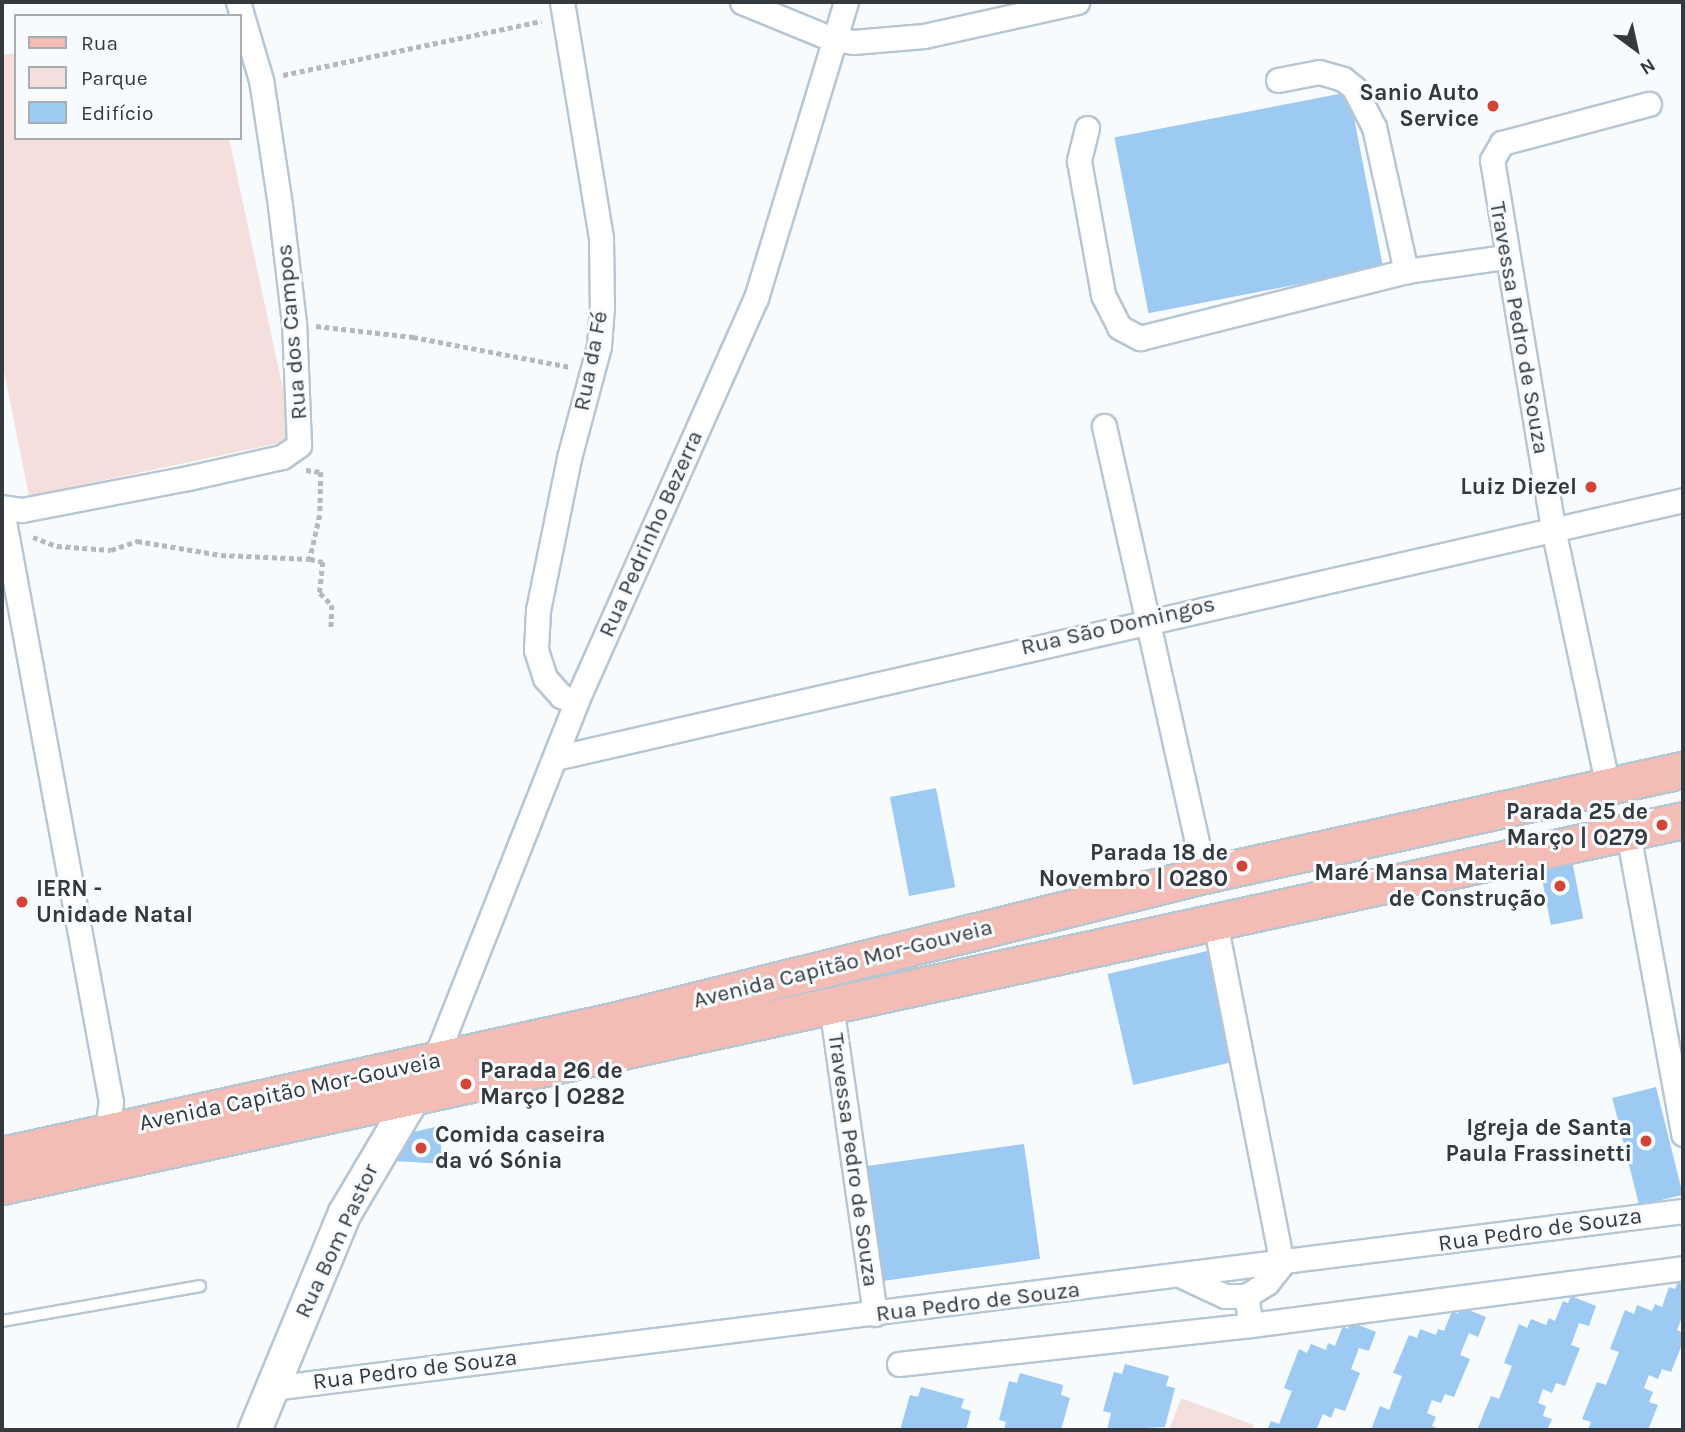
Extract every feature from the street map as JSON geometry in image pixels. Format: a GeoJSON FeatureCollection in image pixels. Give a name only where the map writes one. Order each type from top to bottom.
{"type":"FeatureCollection","features":[{"type":"Feature","properties":{"kind":"main road","name":"Avenida Capitão Mor-Gouveia"},"geometry":{"type":"LineString","coordinates":[[2,1155],[617,1020],[1204,875],[1683,771]]}},
{"type":"Feature","properties":{"kind":"main road","name":"Avenida Capitão Mor-Gouveia"},"geometry":{"type":"LineString","coordinates":[[2,1186],[1683,820]]}},
{"type":"Feature","properties":{"kind":"main road","name":"Rua Bom Pastor"},"geometry":{"type":"LineString","coordinates":[[255,1430],[362,1177],[435,1059]]}},
{"type":"Feature","properties":{"kind":"street"},"geometry":{"type":"LineString","coordinates":[[742,2],[832,39],[890,40],[1077,2]]}},
{"type":"Feature","properties":{"kind":"street","name":"Rua Pedrinho Bezerra"},"geometry":{"type":"LineString","coordinates":[[435,1059],[576,702],[756,298],[832,39],[846,2]]}},
{"type":"Feature","properties":{"kind":"street"},"geometry":{"type":"LineString","coordinates":[[982,23],[990,2]]}},
{"type":"Feature","properties":{"kind":"street","name":"Rua da Fé"},"geometry":{"type":"LineString","coordinates":[[563,5],[604,272],[599,346],[566,471],[536,630],[545,678],[561,696],[576,702]]}},
{"type":"Feature","properties":{"kind":"street","name":"Rua dos Campos"},"geometry":{"type":"LineString","coordinates":[[9,509],[268,460],[288,455],[299,445],[293,323],[261,80],[242,16]]}},
{"type":"Feature","properties":{"kind":"street"},"geometry":{"type":"LineString","coordinates":[[1278,80],[1319,72],[1343,79],[1354,89],[1374,127],[1406,271]]}},
{"type":"Feature","properties":{"kind":"street","name":"Travessa Pedro de Souza"},"geometry":{"type":"LineString","coordinates":[[1608,787],[1553,528],[1492,167],[1496,149],[1502,143],[1648,104]]}},
{"type":"Feature","properties":{"kind":"street"},"geometry":{"type":"LineString","coordinates":[[1087,128],[1079,161],[1103,295],[1119,327],[1130,335],[1152,337],[1406,271],[1506,257]]}},
{"type":"Feature","properties":{"kind":"street"},"geometry":{"type":"LineString","coordinates":[[1104,426],[1204,875]]}},
{"type":"Feature","properties":{"kind":"street","name":"Rua São Domingos"},"geometry":{"type":"LineString","coordinates":[[555,758],[1148,619],[1683,500]]}},
{"type":"Feature","properties":{"kind":"street"},"geometry":{"type":"LineString","coordinates":[[9,509],[109,1088],[111,1111],[106,1133]]}},
{"type":"Feature","properties":{"kind":"street"},"geometry":{"type":"LineString","coordinates":[[1628,833],[1683,1134]]}},
{"type":"Feature","properties":{"kind":"street"},"geometry":{"type":"LineString","coordinates":[[1184,1277],[1225,1296],[1246,1296],[1266,1283],[1282,1264],[1215,921]]}},
{"type":"Feature","properties":{"kind":"street","name":"Travessa Pedro de Souza"},"geometry":{"type":"LineString","coordinates":[[831,1005],[875,1314]]}},
{"type":"Feature","properties":{"kind":"street","name":"Rua Pedro de Souza"},"geometry":{"type":"LineString","coordinates":[[272,1388],[1184,1277],[1683,1211]]}},
{"type":"Feature","properties":{"kind":"street"},"geometry":{"type":"LineString","coordinates":[[899,1364],[1251,1325],[1683,1268]]}},
{"type":"Feature","properties":{"kind":"street"},"geometry":{"type":"LineString","coordinates":[[1246,1296],[1251,1325]]}},
{"type":"Feature","properties":{"kind":"lane"},"geometry":{"type":"LineString","coordinates":[[2,1321],[200,1286]]}},
{"type":"Feature","properties":{"kind":"path"},"geometry":{"type":"LineString","coordinates":[[261,80],[563,5]]}},
{"type":"Feature","properties":{"kind":"path"},"geometry":{"type":"LineString","coordinates":[[293,323],[412,337],[592,371]]}},
{"type":"Feature","properties":{"kind":"path"},"geometry":{"type":"LineString","coordinates":[[299,445],[305,452],[304,470],[321,472],[320,515],[310,559]]}},
{"type":"Feature","properties":{"kind":"path"},"geometry":{"type":"LineString","coordinates":[[9,509],[33,537],[46,545],[111,550],[137,541],[220,555],[310,559],[323,562],[320,593],[332,604],[331,629]]}},
{"type":"Feature","properties":{"kind":"green space"},"geometry":{"type":"Polygon","coordinates":[[[14,53],[14,140],[229,140],[294,440],[29,496],[2,361],[2,55],[14,53]]]}},
{"type":"Feature","properties":{"kind":"green space"},"geometry":{"type":"Polygon","coordinates":[[[1181,1398],[1254,1425],[1252,1430],[1169,1430],[1181,1398]]]}},
{"type":"Feature","properties":{"kind":"building"},"geometry":{"type":"Polygon","coordinates":[[[1349,92],[1383,268],[1149,313],[1114,138],[1349,92]]]}},
{"type":"Feature","properties":{"kind":"building"},"geometry":{"type":"Polygon","coordinates":[[[936,788],[955,887],[909,896],[890,797],[936,788]]]}},
{"type":"Feature","properties":{"kind":"building","name":"Maré Mansa Material de Construção"},"geometry":{"type":"Polygon","coordinates":[[[1569,845],[1583,919],[1551,925],[1537,851],[1569,845]]]}},
{"type":"Feature","properties":{"kind":"building"},"geometry":{"type":"Polygon","coordinates":[[[1207,951],[1233,1062],[1133,1085],[1108,974],[1207,951]]]}},
{"type":"Feature","properties":{"kind":"building","name":"Igreja de Santa Paula Frassinetti"},"geometry":{"type":"Polygon","coordinates":[[[1656,1087],[1683,1195],[1639,1206],[1612,1098],[1656,1087]]]}},
{"type":"Feature","properties":{"kind":"building","name":"Comida caseira da vó Sónia"},"geometry":{"type":"Polygon","coordinates":[[[439,1126],[443,1164],[395,1161],[405,1134],[439,1126]]]}},
{"type":"Feature","properties":{"kind":"building"},"geometry":{"type":"Polygon","coordinates":[[[1024,1144],[1040,1259],[880,1281],[864,1167],[1024,1144]]]}},
{"type":"Feature","properties":{"kind":"building"},"geometry":{"type":"Polygon","coordinates":[[[1678,1282],[1683,1285],[1683,1315],[1677,1330],[1683,1333],[1683,1342],[1671,1372],[1662,1369],[1658,1379],[1649,1375],[1644,1388],[1653,1392],[1649,1402],[1658,1405],[1648,1430],[1588,1430],[1591,1422],[1582,1419],[1597,1382],[1606,1385],[1619,1352],[1610,1349],[1625,1310],[1634,1314],[1637,1305],[1652,1311],[1655,1304],[1662,1307],[1669,1287],[1675,1289],[1678,1282]]]}},
{"type":"Feature","properties":{"kind":"building"},"geometry":{"type":"Polygon","coordinates":[[[1571,1296],[1596,1306],[1589,1326],[1579,1323],[1571,1345],[1580,1348],[1565,1386],[1556,1383],[1552,1393],[1543,1389],[1538,1403],[1546,1406],[1543,1416],[1552,1419],[1547,1430],[1477,1430],[1491,1396],[1499,1399],[1512,1366],[1504,1363],[1519,1324],[1527,1328],[1531,1319],[1546,1325],[1549,1318],[1555,1321],[1563,1301],[1568,1303],[1571,1296]]]}},
{"type":"Feature","properties":{"kind":"building"},"geometry":{"type":"Polygon","coordinates":[[[1461,1307],[1486,1317],[1478,1337],[1469,1333],[1460,1355],[1470,1359],[1454,1397],[1445,1394],[1441,1403],[1432,1400],[1427,1413],[1436,1417],[1432,1426],[1441,1430],[1371,1430],[1380,1406],[1389,1410],[1402,1376],[1393,1373],[1409,1335],[1417,1338],[1420,1329],[1436,1335],[1438,1329],[1444,1331],[1452,1311],[1458,1314],[1461,1307]]]}},
{"type":"Feature","properties":{"kind":"building"},"geometry":{"type":"Polygon","coordinates":[[[1351,1322],[1376,1332],[1369,1351],[1359,1348],[1351,1369],[1360,1373],[1345,1411],[1335,1408],[1331,1418],[1323,1414],[1317,1428],[1324,1430],[1267,1430],[1271,1421],[1279,1424],[1292,1391],[1284,1388],[1299,1349],[1307,1353],[1311,1344],[1326,1350],[1328,1343],[1335,1346],[1343,1326],[1348,1329],[1351,1322]]]}},
{"type":"Feature","properties":{"kind":"building"},"geometry":{"type":"Polygon","coordinates":[[[1125,1364],[1169,1376],[1166,1386],[1175,1388],[1165,1427],[1107,1430],[1111,1413],[1103,1411],[1114,1372],[1122,1374],[1125,1364]]]}},
{"type":"Feature","properties":{"kind":"building"},"geometry":{"type":"Polygon","coordinates":[[[1020,1373],[1063,1385],[1061,1395],[1070,1398],[1061,1430],[1004,1430],[1006,1422],[999,1420],[1009,1381],[1017,1383],[1020,1373]]]}},
{"type":"Feature","properties":{"kind":"building"},"geometry":{"type":"Polygon","coordinates":[[[921,1387],[964,1399],[961,1408],[971,1411],[966,1430],[900,1430],[910,1395],[918,1397],[921,1387]]]}},
{"type":"Feature","properties":{"kind":"place","name":"Sanio Auto Service"},"geometry":{"type":"Point","coordinates":[1493,106]}},
{"type":"Feature","properties":{"kind":"place","name":"Luiz Diezel"},"geometry":{"type":"Point","coordinates":[1591,487]}},
{"type":"Feature","properties":{"kind":"place","name":"Parada 25 de Março | O279"},"geometry":{"type":"Point","coordinates":[1662,825]}},
{"type":"Feature","properties":{"kind":"place","name":"Parada 18 de Novembro | O280"},"geometry":{"type":"Point","coordinates":[1242,866]}},
{"type":"Feature","properties":{"kind":"place","name":"Maré Mansa Material de Construção"},"geometry":{"type":"Point","coordinates":[1560,886]}},
{"type":"Feature","properties":{"kind":"place","name":"IERN - Unidade Natal"},"geometry":{"type":"Point","coordinates":[22,902]}},
{"type":"Feature","properties":{"kind":"place","name":"Parada 26 de Março | O282"},"geometry":{"type":"Point","coordinates":[466,1084]}},
{"type":"Feature","properties":{"kind":"place","name":"Igreja de Santa Paula Frassinetti"},"geometry":{"type":"Point","coordinates":[1646,1141]}},
{"type":"Feature","properties":{"kind":"place","name":"Comida caseira da vó Sónia"},"geometry":{"type":"Point","coordinates":[421,1148]}}]}
